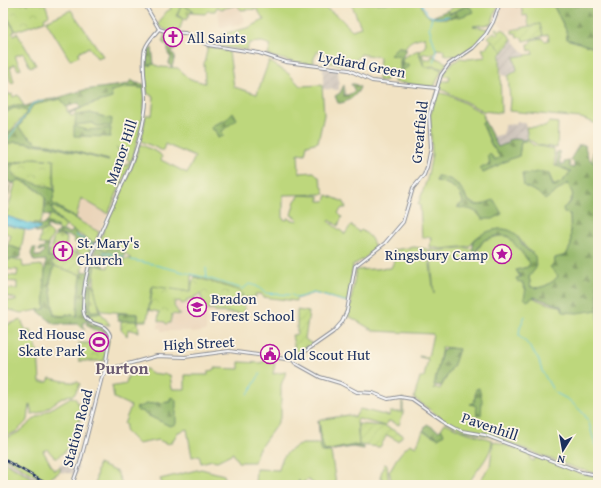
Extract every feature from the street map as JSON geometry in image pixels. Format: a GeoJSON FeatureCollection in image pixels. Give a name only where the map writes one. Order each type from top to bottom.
{"type":"FeatureCollection","features":[{"type":"Feature","properties":{"kind":"street"},"geometry":{"type":"LineString","coordinates":[[144,3],[159,29]]}},
{"type":"Feature","properties":{"kind":"street","name":"Greatfield"},"geometry":{"type":"LineString","coordinates":[[293,360],[331,334],[341,324],[347,311],[355,266],[385,243],[398,230],[407,211],[414,186],[425,174],[427,167],[431,148],[429,115],[441,75],[448,64],[473,48],[488,32],[500,3]]}},
{"type":"Feature","properties":{"kind":"street","name":"Lydiard Green"},"geometry":{"type":"LineString","coordinates":[[159,29],[168,32],[184,33],[204,43],[259,53],[286,62],[349,70],[370,80],[436,88]]}},
{"type":"Feature","properties":{"kind":"street","name":"Manor Hill"},"geometry":{"type":"LineString","coordinates":[[104,374],[110,340],[109,333],[103,326],[88,321],[83,311],[84,291],[90,257],[100,232],[129,172],[141,134],[146,102],[146,48],[159,29]]}},
{"type":"Feature","properties":{"kind":"street","name":"High Street"},"geometry":{"type":"LineString","coordinates":[[102,378],[109,370],[157,356],[185,357],[221,351],[232,351],[293,360]]}},
{"type":"Feature","properties":{"kind":"street","name":"Pavenhill"},"geometry":{"type":"LineString","coordinates":[[293,360],[295,363],[320,377],[338,382],[355,392],[373,393],[388,399],[399,397],[412,399],[442,420],[462,431],[483,434],[581,472],[598,475]]}},
{"type":"Feature","properties":{"kind":"street","name":"High Street"},"geometry":{"type":"LineString","coordinates":[[104,370],[109,370]]}},
{"type":"Feature","properties":{"kind":"street","name":"Station Road"},"geometry":{"type":"LineString","coordinates":[[72,485],[80,463],[102,378]]}},
{"type":"Feature","properties":{"kind":"shaded area"},"geometry":{"type":"Polygon","coordinates":[[[501,3],[515,3],[516,6],[521,5],[540,24],[506,31],[498,22],[501,18],[496,16],[501,3]]]}},
{"type":"Feature","properties":{"kind":"shaded area"},"geometry":{"type":"Polygon","coordinates":[[[237,5],[245,18],[244,22],[232,27],[231,25],[220,28],[218,10],[237,5]]]}},
{"type":"Feature","properties":{"kind":"shaded area"},"geometry":{"type":"Polygon","coordinates":[[[512,39],[526,55],[514,57],[517,70],[508,76],[502,75],[500,55],[512,39]]]}},
{"type":"Feature","properties":{"kind":"shaded area"},"geometry":{"type":"Polygon","coordinates":[[[323,67],[338,69],[339,90],[323,89],[323,67]]]}},
{"type":"Feature","properties":{"kind":"shaded area"},"geometry":{"type":"Polygon","coordinates":[[[517,121],[525,123],[528,139],[521,140],[520,138],[508,140],[508,143],[498,147],[492,137],[503,134],[505,125],[516,124],[517,121]]]}},
{"type":"Feature","properties":{"kind":"shaded area"},"geometry":{"type":"Polygon","coordinates":[[[81,198],[108,214],[99,232],[76,218],[81,198]]]}},
{"type":"Feature","properties":{"kind":"shaded area","name":"Bradon Forest School"},"geometry":{"type":"Polygon","coordinates":[[[195,277],[243,298],[246,314],[206,313],[206,331],[192,333],[188,331],[161,331],[161,328],[158,328],[160,312],[149,310],[191,292],[192,282],[195,277]]]}},
{"type":"Feature","properties":{"kind":"shaded area"},"geometry":{"type":"Polygon","coordinates":[[[3,458],[51,485],[47,485],[24,473],[3,461],[3,458]]]}},
{"type":"Feature","properties":{"kind":"shaded area"},"geometry":{"type":"Polygon","coordinates":[[[59,464],[79,467],[76,474],[60,472],[59,464]]]}},
{"type":"Feature","properties":{"kind":"green space"},"geometry":{"type":"Polygon","coordinates":[[[13,3],[45,3],[49,15],[44,18],[45,21],[16,31],[3,10],[3,7],[13,3]]]}},
{"type":"Feature","properties":{"kind":"green space"},"geometry":{"type":"Polygon","coordinates":[[[169,3],[322,3],[321,5],[339,17],[352,30],[361,27],[351,3],[420,3],[425,13],[430,17],[442,18],[456,17],[474,12],[468,5],[450,13],[448,10],[463,3],[499,3],[491,24],[473,26],[488,29],[474,46],[465,53],[453,56],[444,54],[444,50],[436,49],[436,53],[422,54],[424,59],[431,59],[432,55],[434,55],[434,57],[447,63],[443,69],[434,66],[426,67],[435,67],[442,70],[434,87],[394,82],[396,72],[389,68],[386,80],[378,81],[380,57],[361,54],[353,62],[340,64],[325,62],[328,55],[318,51],[314,58],[313,64],[290,61],[268,55],[271,45],[262,42],[249,43],[247,50],[219,46],[222,34],[248,28],[264,20],[257,9],[241,10],[237,5],[222,9],[217,7],[215,11],[208,11],[205,14],[191,13],[193,10],[182,5],[176,16],[183,19],[179,32],[166,30],[158,25],[166,12],[171,9],[169,3]],[[424,37],[411,41],[405,48],[402,47],[392,55],[398,55],[400,57],[400,70],[408,64],[403,64],[402,58],[418,50],[424,67],[426,67],[419,50],[424,48],[426,43],[424,37]]]}},
{"type":"Feature","properties":{"kind":"green space"},"geometry":{"type":"Polygon","coordinates":[[[515,3],[528,3],[527,5],[531,3],[552,3],[566,30],[567,39],[598,49],[597,124],[581,118],[509,111],[510,100],[508,76],[517,70],[514,57],[533,54],[532,50],[529,51],[528,44],[531,43],[531,40],[542,38],[545,41],[549,40],[548,34],[543,36],[540,24],[529,26],[527,15],[523,16],[521,5],[516,7],[515,3]]]}},
{"type":"Feature","properties":{"kind":"green space"},"geometry":{"type":"Polygon","coordinates":[[[552,3],[598,3],[598,49],[567,39],[566,30],[552,3]]]}},
{"type":"Feature","properties":{"kind":"green space"},"geometry":{"type":"Polygon","coordinates":[[[182,5],[192,10],[186,20],[177,15],[182,5]]]}},
{"type":"Feature","properties":{"kind":"green space"},"geometry":{"type":"Polygon","coordinates":[[[468,5],[474,12],[460,17],[432,17],[448,10],[450,14],[468,5]]]}},
{"type":"Feature","properties":{"kind":"green space"},"geometry":{"type":"Polygon","coordinates":[[[71,10],[103,56],[97,58],[89,47],[78,53],[79,56],[70,60],[46,21],[71,10]]]}},
{"type":"Feature","properties":{"kind":"green space"},"geometry":{"type":"Polygon","coordinates":[[[3,11],[15,31],[12,33],[14,35],[17,33],[36,65],[30,67],[23,53],[15,56],[21,69],[18,70],[15,64],[10,67],[14,82],[11,83],[7,71],[3,73],[3,11]]]}},
{"type":"Feature","properties":{"kind":"green space"},"geometry":{"type":"Polygon","coordinates":[[[540,24],[543,36],[524,41],[521,37],[517,38],[516,33],[512,33],[512,30],[540,24]]]}},
{"type":"Feature","properties":{"kind":"green space"},"geometry":{"type":"Polygon","coordinates":[[[497,28],[500,31],[503,29],[512,39],[503,52],[488,37],[494,32],[498,35],[499,34],[495,29],[497,28]]]}},
{"type":"Feature","properties":{"kind":"green space"},"geometry":{"type":"Polygon","coordinates":[[[165,34],[166,38],[175,42],[179,36],[178,45],[172,52],[175,56],[172,67],[168,64],[171,58],[168,54],[168,47],[162,42],[165,34]]]}},
{"type":"Feature","properties":{"kind":"green space"},"geometry":{"type":"Polygon","coordinates":[[[492,39],[503,52],[500,55],[501,113],[483,111],[439,88],[440,81],[449,81],[450,76],[442,76],[450,65],[460,58],[468,59],[486,57],[482,49],[487,47],[492,39]]]}},
{"type":"Feature","properties":{"kind":"green space"},"geometry":{"type":"Polygon","coordinates":[[[208,46],[229,52],[234,87],[257,94],[269,61],[289,74],[300,86],[322,85],[324,115],[318,142],[307,145],[305,154],[298,153],[299,173],[314,172],[319,177],[325,194],[283,195],[283,219],[287,220],[288,217],[289,219],[298,221],[297,218],[291,215],[295,201],[300,195],[319,196],[319,201],[325,201],[327,195],[344,202],[346,208],[342,208],[338,213],[342,217],[338,226],[330,220],[329,222],[345,234],[351,225],[359,232],[361,230],[367,234],[373,242],[375,248],[365,258],[353,265],[348,302],[314,293],[296,299],[296,301],[262,297],[262,294],[255,294],[256,297],[243,298],[241,291],[191,275],[191,292],[152,287],[147,321],[138,321],[138,314],[102,311],[94,289],[96,265],[108,268],[110,261],[122,265],[123,259],[131,259],[122,249],[114,247],[106,251],[97,245],[131,169],[140,144],[159,153],[162,157],[161,160],[187,173],[195,157],[165,144],[163,151],[141,141],[146,115],[152,115],[154,97],[147,93],[146,66],[154,64],[160,67],[178,68],[189,79],[205,83],[204,64],[208,46]],[[222,120],[219,124],[213,125],[218,138],[228,125],[226,120],[222,120]]]}},
{"type":"Feature","properties":{"kind":"green space"},"geometry":{"type":"Polygon","coordinates":[[[397,47],[402,47],[407,50],[404,53],[402,62],[403,64],[408,64],[410,66],[401,71],[400,57],[390,55],[397,47]]]}},
{"type":"Feature","properties":{"kind":"green space"},"geometry":{"type":"Polygon","coordinates":[[[152,48],[154,64],[146,66],[146,52],[152,48]]]}},
{"type":"Feature","properties":{"kind":"green space"},"geometry":{"type":"Polygon","coordinates":[[[131,80],[136,83],[144,84],[144,88],[128,87],[111,91],[112,98],[88,105],[70,113],[69,112],[80,108],[79,103],[66,107],[61,99],[33,105],[19,127],[19,129],[37,143],[50,144],[109,161],[50,146],[15,142],[8,144],[3,148],[3,139],[19,124],[27,111],[14,108],[3,114],[3,110],[14,106],[26,106],[42,100],[54,99],[84,90],[128,84],[131,80]]]}},
{"type":"Feature","properties":{"kind":"green space"},"geometry":{"type":"Polygon","coordinates":[[[351,84],[355,84],[360,87],[357,93],[345,102],[338,103],[335,96],[340,93],[344,85],[344,95],[348,95],[355,91],[351,84]]]}},
{"type":"Feature","properties":{"kind":"green space"},"geometry":{"type":"Polygon","coordinates":[[[5,87],[9,95],[12,94],[13,97],[18,95],[24,106],[14,106],[3,110],[3,88],[5,87]]]}},
{"type":"Feature","properties":{"kind":"green space"},"geometry":{"type":"Polygon","coordinates":[[[128,87],[144,88],[143,116],[132,160],[129,161],[127,159],[128,153],[116,148],[121,152],[117,163],[127,166],[127,163],[131,162],[108,214],[81,198],[76,218],[52,203],[55,191],[54,160],[36,158],[8,164],[3,162],[3,148],[8,144],[15,142],[49,146],[37,143],[19,129],[33,105],[61,99],[67,106],[67,112],[73,116],[85,106],[111,98],[110,91],[128,87]],[[90,113],[83,124],[112,119],[90,113]]]}},
{"type":"Feature","properties":{"kind":"green space"},"geometry":{"type":"Polygon","coordinates":[[[437,92],[449,95],[483,113],[484,120],[482,123],[491,144],[500,157],[495,160],[490,154],[490,162],[483,173],[519,156],[521,142],[527,139],[533,145],[554,149],[555,166],[573,168],[562,182],[554,186],[549,174],[523,174],[524,186],[537,192],[544,199],[568,183],[573,195],[564,213],[570,214],[571,245],[566,256],[555,258],[558,276],[553,282],[538,288],[531,287],[529,277],[536,267],[532,252],[526,248],[515,234],[507,230],[495,230],[483,234],[470,246],[442,249],[430,247],[431,237],[422,237],[420,205],[418,205],[427,179],[432,155],[430,116],[437,92]],[[437,176],[436,181],[450,185],[460,194],[463,203],[457,207],[466,207],[478,213],[479,205],[470,202],[455,182],[448,178],[437,176]]]}},
{"type":"Feature","properties":{"kind":"green space"},"geometry":{"type":"Polygon","coordinates":[[[14,108],[27,110],[25,115],[3,139],[3,114],[14,108]]]}},
{"type":"Feature","properties":{"kind":"green space"},"geometry":{"type":"Polygon","coordinates":[[[233,112],[237,119],[222,131],[223,136],[218,138],[216,131],[211,129],[213,125],[226,120],[233,112]]]}},
{"type":"Feature","properties":{"kind":"green space"},"geometry":{"type":"Polygon","coordinates":[[[90,113],[112,119],[111,126],[97,126],[92,123],[75,125],[76,115],[90,113]]]}},
{"type":"Feature","properties":{"kind":"green space"},"geometry":{"type":"Polygon","coordinates":[[[484,120],[498,147],[508,143],[508,140],[520,138],[521,140],[527,139],[526,141],[521,142],[519,156],[483,173],[480,168],[483,166],[488,166],[490,162],[487,156],[490,154],[495,160],[500,157],[491,144],[482,123],[484,120]]]}},
{"type":"Feature","properties":{"kind":"green space"},"geometry":{"type":"Polygon","coordinates":[[[550,122],[558,123],[557,148],[538,145],[528,139],[526,127],[545,127],[550,122]]]}},
{"type":"Feature","properties":{"kind":"green space"},"geometry":{"type":"Polygon","coordinates":[[[74,126],[87,130],[111,128],[110,137],[74,136],[74,126]]]}},
{"type":"Feature","properties":{"kind":"green space"},"geometry":{"type":"Polygon","coordinates":[[[598,133],[598,165],[592,161],[595,136],[598,133]]]}},
{"type":"Feature","properties":{"kind":"green space"},"geometry":{"type":"Polygon","coordinates":[[[579,145],[585,145],[588,157],[592,162],[598,165],[598,310],[577,313],[563,312],[561,306],[534,297],[527,301],[524,298],[526,289],[522,282],[518,282],[516,278],[521,277],[516,270],[528,267],[530,263],[508,236],[496,236],[484,240],[475,252],[473,252],[473,241],[492,230],[509,230],[516,235],[525,248],[535,256],[536,268],[529,277],[531,287],[542,287],[555,279],[558,276],[550,267],[554,264],[555,258],[566,255],[571,245],[570,214],[564,213],[563,208],[570,203],[573,195],[568,183],[545,200],[537,192],[524,186],[522,173],[529,174],[546,172],[549,174],[553,186],[562,182],[571,172],[557,166],[556,153],[559,151],[560,165],[564,165],[564,162],[569,161],[570,167],[574,168],[574,162],[570,160],[579,145]]]}},
{"type":"Feature","properties":{"kind":"green space"},"geometry":{"type":"Polygon","coordinates":[[[31,158],[54,160],[54,189],[16,177],[12,170],[12,165],[31,158]]]}},
{"type":"Feature","properties":{"kind":"green space"},"geometry":{"type":"Polygon","coordinates":[[[29,159],[12,167],[13,171],[29,180],[55,190],[52,203],[80,221],[52,206],[52,211],[66,226],[52,214],[49,216],[44,214],[46,200],[38,190],[19,180],[13,183],[3,179],[3,162],[8,164],[29,159]]]}},
{"type":"Feature","properties":{"kind":"green space"},"geometry":{"type":"Polygon","coordinates":[[[437,176],[447,178],[457,184],[468,200],[475,205],[481,205],[494,200],[502,214],[493,219],[482,219],[476,212],[457,207],[463,203],[460,194],[450,185],[436,181],[437,176]]]}},
{"type":"Feature","properties":{"kind":"green space"},"geometry":{"type":"Polygon","coordinates":[[[3,179],[13,183],[19,180],[30,185],[45,196],[44,214],[40,223],[34,223],[32,225],[3,215],[4,212],[7,213],[15,184],[12,183],[5,207],[7,195],[3,192],[7,193],[11,183],[3,179]]]}},
{"type":"Feature","properties":{"kind":"green space"},"geometry":{"type":"Polygon","coordinates":[[[52,206],[99,232],[95,243],[62,222],[53,211],[52,206]]]}},
{"type":"Feature","properties":{"kind":"green space"},"geometry":{"type":"Polygon","coordinates":[[[51,214],[66,226],[62,232],[47,222],[51,214]]]}},
{"type":"Feature","properties":{"kind":"green space"},"geometry":{"type":"Polygon","coordinates":[[[47,222],[58,227],[54,228],[47,225],[47,229],[39,233],[34,231],[39,229],[32,225],[34,223],[44,225],[47,222]]]}},
{"type":"Feature","properties":{"kind":"green space"},"geometry":{"type":"Polygon","coordinates":[[[3,224],[25,228],[21,250],[8,245],[11,235],[3,232],[3,224]]]}},
{"type":"Feature","properties":{"kind":"green space"},"geometry":{"type":"Polygon","coordinates":[[[47,229],[53,235],[48,245],[39,244],[41,232],[47,229]]]}},
{"type":"Feature","properties":{"kind":"green space"},"geometry":{"type":"Polygon","coordinates":[[[73,230],[80,237],[95,243],[90,251],[87,246],[74,242],[74,238],[70,236],[55,235],[60,231],[71,233],[73,230]]]}},
{"type":"Feature","properties":{"kind":"green space"},"geometry":{"type":"Polygon","coordinates":[[[60,235],[67,238],[66,248],[68,250],[66,259],[48,257],[54,237],[60,235]]]}},
{"type":"Feature","properties":{"kind":"green space"},"geometry":{"type":"Polygon","coordinates":[[[503,235],[512,238],[530,263],[528,267],[516,270],[525,289],[533,297],[540,301],[560,306],[598,310],[598,474],[575,468],[493,437],[463,430],[444,420],[414,398],[420,377],[424,377],[428,359],[419,356],[428,357],[433,334],[374,331],[347,315],[350,305],[352,305],[351,301],[356,270],[391,268],[394,261],[393,250],[414,247],[428,249],[434,294],[430,249],[441,250],[468,248],[473,249],[473,251],[477,251],[484,240],[503,235]],[[442,347],[434,389],[435,387],[440,389],[454,364],[459,349],[442,347]]]}},
{"type":"Feature","properties":{"kind":"green space"},"geometry":{"type":"Polygon","coordinates":[[[45,244],[48,245],[48,257],[64,259],[64,262],[52,261],[54,266],[50,282],[54,315],[65,316],[66,314],[77,316],[78,295],[82,271],[88,272],[91,258],[105,267],[96,265],[91,285],[90,311],[100,311],[101,313],[90,315],[92,321],[86,321],[83,323],[85,330],[78,324],[54,324],[37,310],[45,309],[44,283],[46,260],[34,261],[31,254],[33,248],[36,248],[34,256],[39,256],[44,252],[43,250],[39,251],[39,249],[44,248],[45,244]]]}},
{"type":"Feature","properties":{"kind":"green space"},"geometry":{"type":"Polygon","coordinates":[[[78,244],[87,246],[90,251],[92,250],[90,254],[86,256],[75,251],[78,244]]]}},
{"type":"Feature","properties":{"kind":"green space"},"geometry":{"type":"Polygon","coordinates":[[[8,245],[21,250],[21,257],[9,260],[3,259],[3,247],[7,248],[8,245]]]}},
{"type":"Feature","properties":{"kind":"green space"},"geometry":{"type":"Polygon","coordinates":[[[97,245],[106,251],[109,247],[122,249],[125,252],[122,265],[110,261],[111,257],[100,254],[93,255],[97,245]]]}},
{"type":"Feature","properties":{"kind":"green space"},"geometry":{"type":"Polygon","coordinates":[[[68,250],[78,254],[78,257],[80,258],[79,262],[84,263],[82,275],[54,266],[51,261],[63,262],[64,259],[66,259],[68,250]]]}},
{"type":"Feature","properties":{"kind":"green space"},"geometry":{"type":"Polygon","coordinates":[[[3,259],[22,260],[23,267],[41,265],[45,270],[45,309],[21,313],[3,308],[3,300],[16,301],[16,299],[3,295],[3,289],[17,289],[17,282],[3,281],[3,275],[17,276],[18,270],[3,269],[3,259]]]}},
{"type":"Feature","properties":{"kind":"green space"},"geometry":{"type":"Polygon","coordinates":[[[54,266],[82,275],[78,295],[77,316],[66,314],[65,316],[54,315],[50,282],[54,266]]]}},
{"type":"Feature","properties":{"kind":"green space","name":"Bradon Forest School"},"geometry":{"type":"Polygon","coordinates":[[[195,277],[241,291],[246,314],[215,312],[214,309],[206,309],[200,294],[194,297],[195,300],[193,301],[191,298],[182,304],[180,301],[175,302],[174,306],[180,315],[172,314],[170,323],[166,324],[165,322],[158,321],[159,312],[149,310],[153,286],[191,292],[192,282],[195,277]]]}},
{"type":"Feature","properties":{"kind":"green space"},"geometry":{"type":"Polygon","coordinates":[[[93,284],[100,311],[90,311],[91,285],[93,284]]]}},
{"type":"Feature","properties":{"kind":"green space"},"geometry":{"type":"Polygon","coordinates":[[[297,310],[309,312],[305,339],[312,344],[296,356],[292,335],[297,334],[297,310]]]}},
{"type":"Feature","properties":{"kind":"green space"},"geometry":{"type":"Polygon","coordinates":[[[101,313],[110,325],[97,324],[89,320],[92,321],[90,315],[101,313]]]}},
{"type":"Feature","properties":{"kind":"green space"},"geometry":{"type":"Polygon","coordinates":[[[118,313],[138,314],[138,321],[118,321],[118,313]]]}},
{"type":"Feature","properties":{"kind":"green space"},"geometry":{"type":"Polygon","coordinates":[[[21,320],[26,331],[31,330],[33,336],[38,356],[40,382],[48,382],[50,378],[67,382],[78,382],[80,384],[74,395],[63,398],[38,413],[32,414],[30,404],[28,420],[17,431],[3,438],[3,326],[21,320]]]}},
{"type":"Feature","properties":{"kind":"green space"},"geometry":{"type":"Polygon","coordinates":[[[121,321],[138,321],[139,332],[128,329],[127,336],[121,330],[121,321]]]}},
{"type":"Feature","properties":{"kind":"green space"},"geometry":{"type":"Polygon","coordinates":[[[87,322],[103,328],[108,335],[106,341],[97,341],[106,336],[104,332],[92,329],[86,324],[87,322]]]}},
{"type":"Feature","properties":{"kind":"green space"},"geometry":{"type":"Polygon","coordinates":[[[109,340],[104,361],[79,361],[79,343],[96,343],[97,341],[109,340]]]}},
{"type":"Feature","properties":{"kind":"green space"},"geometry":{"type":"Polygon","coordinates":[[[449,348],[459,349],[454,364],[441,386],[434,385],[442,351],[449,348]]]}},
{"type":"Feature","properties":{"kind":"green space"},"geometry":{"type":"Polygon","coordinates":[[[265,361],[275,363],[273,374],[286,372],[281,385],[281,416],[258,450],[254,462],[238,462],[233,453],[217,461],[212,460],[201,463],[199,455],[192,457],[187,429],[178,432],[172,442],[168,444],[158,440],[138,444],[125,431],[126,425],[124,424],[131,406],[114,398],[112,385],[115,386],[126,384],[127,377],[140,374],[139,370],[147,369],[150,373],[170,375],[172,389],[185,389],[185,375],[208,375],[208,371],[213,370],[214,368],[239,369],[239,362],[260,363],[265,361]],[[170,402],[147,404],[143,411],[145,414],[170,426],[170,402]]]}},
{"type":"Feature","properties":{"kind":"green space"},"geometry":{"type":"Polygon","coordinates":[[[479,388],[482,400],[481,415],[477,415],[476,406],[470,404],[474,403],[476,389],[479,388]]]}},
{"type":"Feature","properties":{"kind":"green space"},"geometry":{"type":"Polygon","coordinates":[[[71,397],[75,398],[83,413],[75,430],[74,443],[56,459],[47,449],[43,451],[54,470],[60,467],[60,472],[45,481],[3,457],[3,440],[19,432],[37,417],[71,397]]]}},
{"type":"Feature","properties":{"kind":"green space"},"geometry":{"type":"Polygon","coordinates":[[[173,397],[176,401],[176,424],[170,426],[145,414],[143,411],[138,411],[136,408],[147,404],[170,402],[170,398],[173,397]]]}},
{"type":"Feature","properties":{"kind":"green space"},"geometry":{"type":"Polygon","coordinates":[[[402,398],[403,414],[399,425],[389,421],[385,426],[359,419],[357,420],[359,446],[325,451],[323,449],[319,420],[348,415],[355,417],[360,409],[389,416],[390,412],[402,412],[402,398]]]}},
{"type":"Feature","properties":{"kind":"green space"},"geometry":{"type":"Polygon","coordinates":[[[318,420],[325,451],[354,445],[364,447],[364,449],[352,447],[322,452],[318,420]]]}},
{"type":"Feature","properties":{"kind":"green space"},"geometry":{"type":"Polygon","coordinates":[[[445,423],[462,431],[492,440],[486,458],[468,485],[392,485],[389,470],[391,470],[394,462],[401,453],[410,444],[416,447],[423,431],[438,438],[444,434],[441,429],[445,423]]]}},
{"type":"Feature","properties":{"kind":"green space"},"geometry":{"type":"Polygon","coordinates":[[[358,424],[385,426],[403,435],[398,441],[387,435],[380,447],[359,445],[358,424]]]}},
{"type":"Feature","properties":{"kind":"green space"},"geometry":{"type":"Polygon","coordinates":[[[427,424],[439,431],[441,429],[444,434],[438,438],[423,431],[427,424]]]}},
{"type":"Feature","properties":{"kind":"green space"},"geometry":{"type":"Polygon","coordinates":[[[493,441],[532,454],[530,459],[534,461],[536,456],[545,459],[544,461],[546,459],[583,474],[597,476],[596,482],[593,485],[477,485],[490,466],[493,441]]]}},
{"type":"Feature","properties":{"kind":"green space"},"geometry":{"type":"Polygon","coordinates":[[[303,444],[320,444],[322,452],[331,452],[336,484],[354,483],[354,485],[328,485],[328,483],[326,485],[316,485],[308,480],[303,482],[306,485],[300,485],[299,480],[297,485],[255,485],[256,469],[279,470],[286,453],[303,444]]]}},
{"type":"Feature","properties":{"kind":"green space"},"geometry":{"type":"Polygon","coordinates":[[[3,461],[45,485],[3,485],[3,461]]]}},
{"type":"Feature","properties":{"kind":"green space"},"geometry":{"type":"Polygon","coordinates":[[[98,464],[117,472],[122,485],[95,485],[98,464]]]}},
{"type":"Feature","properties":{"kind":"green space"},"geometry":{"type":"Polygon","coordinates":[[[384,464],[387,465],[389,485],[383,485],[382,477],[380,477],[384,464]]]}},
{"type":"Feature","properties":{"kind":"green space"},"geometry":{"type":"Polygon","coordinates":[[[201,469],[224,475],[225,478],[218,482],[220,485],[163,485],[160,479],[201,469]]]}},
{"type":"Feature","properties":{"kind":"water"},"geometry":{"type":"Polygon","coordinates":[[[3,215],[40,227],[40,229],[31,231],[3,224],[3,215]]]}},
{"type":"Feature","properties":{"kind":"waterway"},"geometry":{"type":"LineString","coordinates":[[421,3],[428,15],[437,18],[449,16]]}},
{"type":"Feature","properties":{"kind":"waterway"},"geometry":{"type":"LineString","coordinates":[[432,17],[429,27],[437,53]]}},
{"type":"Feature","properties":{"kind":"waterway"},"geometry":{"type":"LineString","coordinates":[[434,63],[436,54]]}},
{"type":"Feature","properties":{"kind":"waterway"},"geometry":{"type":"LineString","coordinates":[[28,111],[32,104],[44,100]]}},
{"type":"Feature","properties":{"kind":"waterway"},"geometry":{"type":"LineString","coordinates":[[3,146],[28,112]]}},
{"type":"Feature","properties":{"kind":"waterway"},"geometry":{"type":"LineString","coordinates":[[75,235],[94,245]]}},
{"type":"Feature","properties":{"kind":"waterway"},"geometry":{"type":"LineString","coordinates":[[103,252],[124,257]]}},
{"type":"Feature","properties":{"kind":"waterway"},"geometry":{"type":"LineString","coordinates":[[131,260],[153,264]]}},
{"type":"Feature","properties":{"kind":"waterway"},"geometry":{"type":"LineString","coordinates":[[155,265],[207,278],[206,268]]}},
{"type":"Feature","properties":{"kind":"waterway"},"geometry":{"type":"LineString","coordinates":[[207,278],[243,289],[249,284],[256,286],[265,293],[290,295]]}},
{"type":"Feature","properties":{"kind":"waterway"},"geometry":{"type":"LineString","coordinates":[[292,295],[297,298],[313,293],[348,302]]}},
{"type":"Feature","properties":{"kind":"waterway"},"geometry":{"type":"LineString","coordinates":[[525,316],[520,327],[519,335],[538,358],[542,371],[554,392],[569,400],[584,414],[589,423],[595,445],[598,448]]}},
{"type":"Feature","properties":{"kind":"waterway"},"geometry":{"type":"LineString","coordinates":[[248,394],[260,374]]}},
{"type":"Feature","properties":{"kind":"railway"},"geometry":{"type":"LineString","coordinates":[[3,459],[49,485]]}},
{"type":"Feature","properties":{"kind":"place","name":"All Saints"},"geometry":{"type":"Point","coordinates":[173,37]}},
{"type":"Feature","properties":{"kind":"place","name":"St. Mary's Church"},"geometry":{"type":"Point","coordinates":[63,251]}},
{"type":"Feature","properties":{"kind":"place","name":"Ringsbury Camp"},"geometry":{"type":"Point","coordinates":[502,254]}},
{"type":"Feature","properties":{"kind":"place","name":"Bradon Forest School"},"geometry":{"type":"Point","coordinates":[197,307]}},
{"type":"Feature","properties":{"kind":"place","name":"Red House Skate Park"},"geometry":{"type":"Point","coordinates":[99,342]}},
{"type":"Feature","properties":{"kind":"place","name":"Old Scout Hut"},"geometry":{"type":"Point","coordinates":[270,354]}},
{"type":"Feature","properties":{"kind":"district","name":"Purton"},"geometry":{"type":"Point","coordinates":[122,367]}}]}
